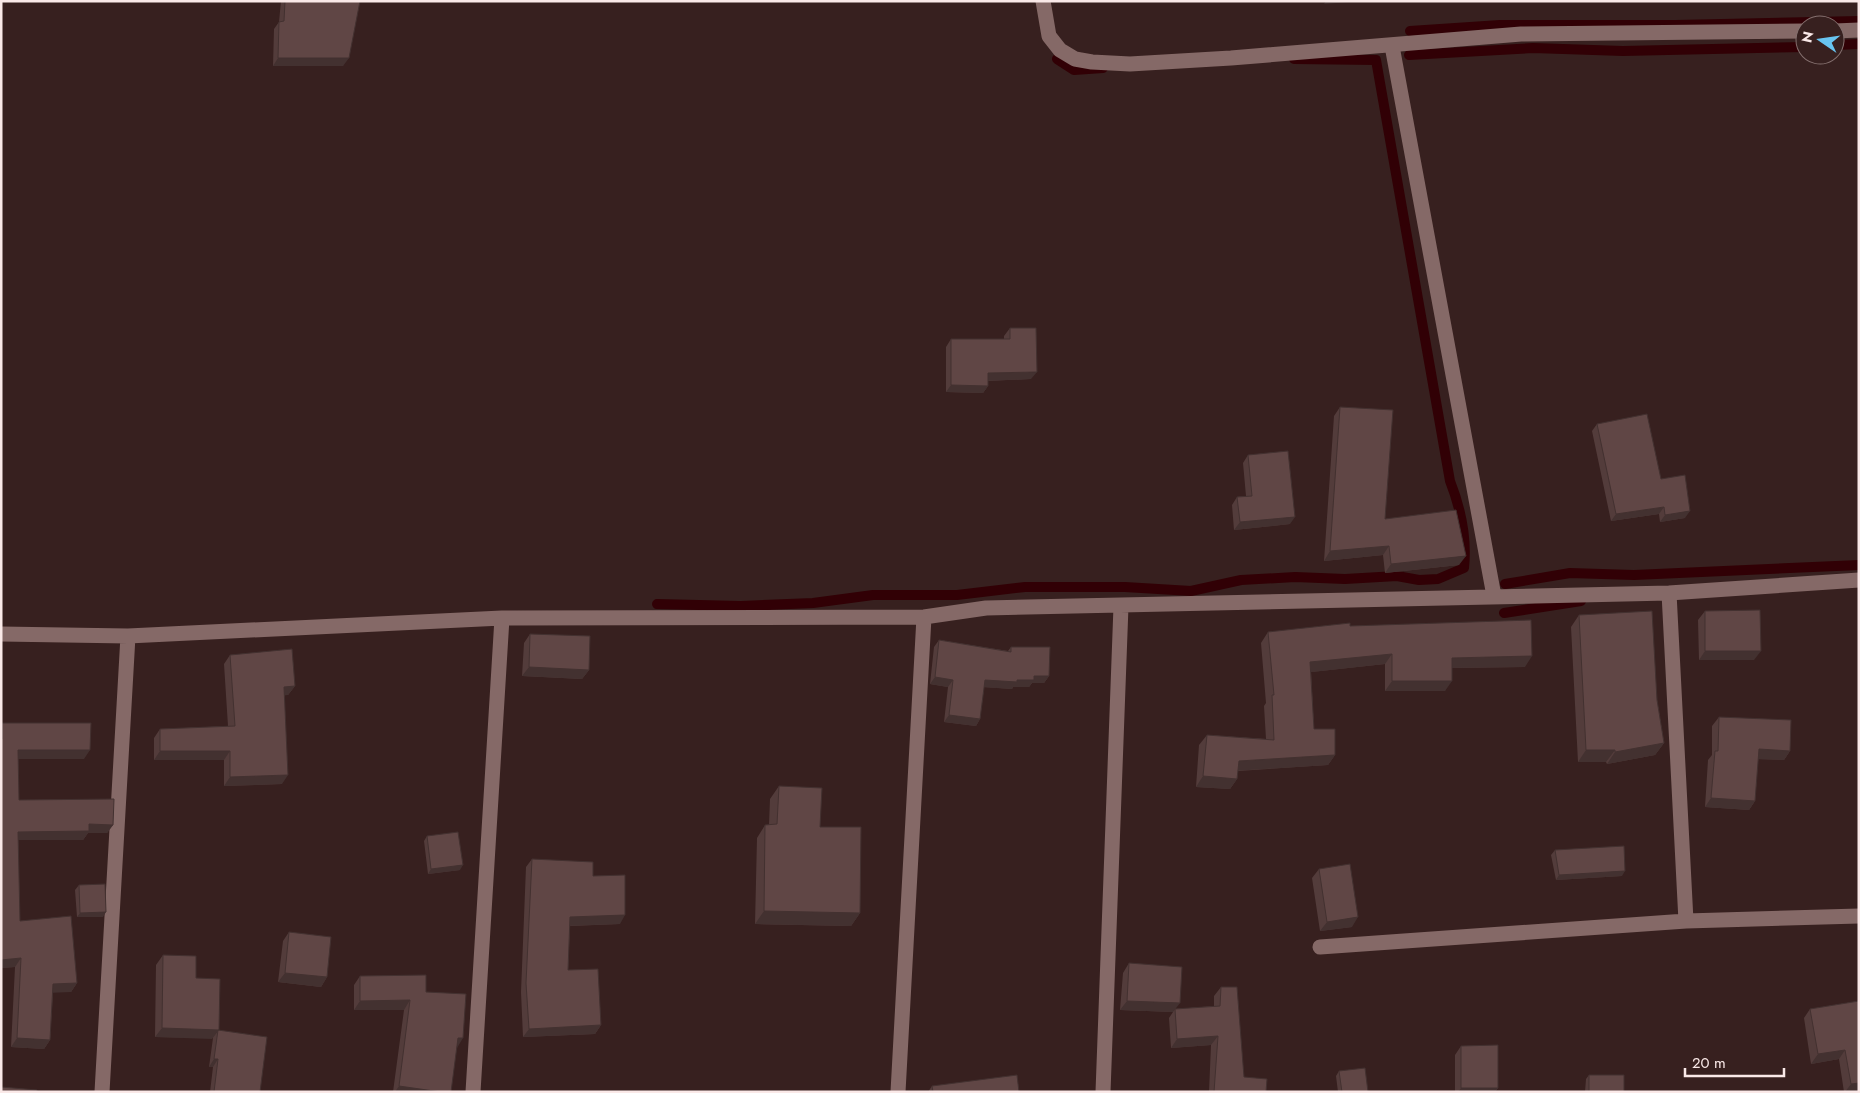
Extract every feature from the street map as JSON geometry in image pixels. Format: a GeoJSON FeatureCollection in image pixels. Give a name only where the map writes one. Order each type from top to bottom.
{"type":"FeatureCollection","features":[{"type":"Feature","properties":{"kind":"street"},"geometry":{"type":"LineString","coordinates":[[1043,1],[1049,36],[1060,50],[1075,59],[1092,62],[1157,62],[1392,46],[1521,34],[1795,31]]}},
{"type":"Feature","properties":{"kind":"street"},"geometry":{"type":"LineString","coordinates":[[1845,31],[1859,30]]}},
{"type":"Feature","properties":{"kind":"street"},"geometry":{"type":"LineString","coordinates":[[1392,46],[1494,596]]}},
{"type":"Feature","properties":{"kind":"street"},"geometry":{"type":"LineString","coordinates":[[1,634],[128,636],[502,618],[924,617],[986,608],[1669,593],[1859,580]]}},
{"type":"Feature","properties":{"kind":"street"},"geometry":{"type":"LineString","coordinates":[[1669,593],[1686,921]]}},
{"type":"Feature","properties":{"kind":"street"},"geometry":{"type":"LineString","coordinates":[[1103,1092],[1121,606]]}},
{"type":"Feature","properties":{"kind":"street"},"geometry":{"type":"LineString","coordinates":[[898,1092],[924,617]]}},
{"type":"Feature","properties":{"kind":"street"},"geometry":{"type":"LineString","coordinates":[[473,1092],[502,618]]}},
{"type":"Feature","properties":{"kind":"street"},"geometry":{"type":"LineString","coordinates":[[102,1092],[128,636]]}},
{"type":"Feature","properties":{"kind":"street"},"geometry":{"type":"LineString","coordinates":[[1320,947],[1686,921],[1859,916]]}},
{"type":"Feature","properties":{"kind":"building"},"geometry":{"type":"Polygon","coordinates":[[[285,1],[360,1],[349,58],[278,58],[279,22],[284,21],[285,1]]]}},
{"type":"Feature","properties":{"kind":"building"},"geometry":{"type":"Polygon","coordinates":[[[1010,328],[1036,328],[1037,372],[988,373],[988,386],[951,385],[951,339],[1010,339],[1010,328]]]}},
{"type":"Feature","properties":{"kind":"building"},"geometry":{"type":"Polygon","coordinates":[[[1340,407],[1393,410],[1385,519],[1456,510],[1466,556],[1391,564],[1389,546],[1330,551],[1340,407]]]}},
{"type":"Feature","properties":{"kind":"building"},"geometry":{"type":"Polygon","coordinates":[[[1647,414],[1661,479],[1685,475],[1690,511],[1665,515],[1664,507],[1616,514],[1597,424],[1647,414]]]}},
{"type":"Feature","properties":{"kind":"building"},"geometry":{"type":"Polygon","coordinates":[[[1288,451],[1295,517],[1240,522],[1237,497],[1252,496],[1248,455],[1288,451]]]}},
{"type":"Feature","properties":{"kind":"building"},"geometry":{"type":"Polygon","coordinates":[[[1760,610],[1761,651],[1705,651],[1705,611],[1760,610]]]}},
{"type":"Feature","properties":{"kind":"building"},"geometry":{"type":"Polygon","coordinates":[[[1652,611],[1657,700],[1664,743],[1615,752],[1615,750],[1586,750],[1579,615],[1652,611]]]}},
{"type":"Feature","properties":{"kind":"building"},"geometry":{"type":"Polygon","coordinates":[[[1531,620],[1532,656],[1452,658],[1452,681],[1392,681],[1392,654],[1310,662],[1314,729],[1335,729],[1335,755],[1239,761],[1237,779],[1203,776],[1207,735],[1274,740],[1272,695],[1274,695],[1268,632],[1350,623],[1350,626],[1531,620]]]}},
{"type":"Feature","properties":{"kind":"building"},"geometry":{"type":"Polygon","coordinates":[[[530,634],[590,636],[589,670],[529,667],[530,634]]]}},
{"type":"Feature","properties":{"kind":"building"},"geometry":{"type":"Polygon","coordinates":[[[939,640],[1011,652],[1011,647],[1050,647],[1049,676],[1034,676],[1034,680],[1017,680],[1017,682],[985,680],[980,719],[949,715],[953,680],[935,677],[939,640]]]}},
{"type":"Feature","properties":{"kind":"building"},"geometry":{"type":"Polygon","coordinates":[[[292,649],[295,686],[284,687],[288,775],[230,777],[230,751],[160,751],[160,729],[235,726],[230,655],[292,649]]]}},
{"type":"Feature","properties":{"kind":"building"},"geometry":{"type":"Polygon","coordinates":[[[1719,717],[1791,720],[1790,751],[1759,749],[1755,801],[1711,798],[1715,751],[1718,751],[1719,717]]]}},
{"type":"Feature","properties":{"kind":"building"},"geometry":{"type":"Polygon","coordinates":[[[2,723],[91,723],[90,750],[18,750],[19,800],[114,799],[113,825],[89,824],[89,831],[18,832],[20,921],[71,916],[77,983],[53,984],[50,1040],[17,1038],[21,958],[1,960],[2,723]]]}},
{"type":"Feature","properties":{"kind":"building"},"geometry":{"type":"Polygon","coordinates":[[[779,786],[822,788],[820,827],[861,827],[860,913],[764,911],[765,825],[777,824],[779,786]]]}},
{"type":"Feature","properties":{"kind":"building"},"geometry":{"type":"Polygon","coordinates":[[[458,832],[463,865],[431,869],[427,836],[458,832]]]}},
{"type":"Feature","properties":{"kind":"building"},"geometry":{"type":"Polygon","coordinates":[[[1624,846],[1625,871],[1559,875],[1555,850],[1624,846]]]}},
{"type":"Feature","properties":{"kind":"building"},"geometry":{"type":"Polygon","coordinates":[[[532,859],[593,862],[593,876],[625,875],[625,915],[570,917],[568,970],[598,969],[601,1025],[529,1029],[526,983],[532,859]]]}},
{"type":"Feature","properties":{"kind":"building"},"geometry":{"type":"Polygon","coordinates":[[[1350,864],[1358,917],[1327,922],[1319,869],[1350,864]]]}},
{"type":"Feature","properties":{"kind":"building"},"geometry":{"type":"Polygon","coordinates":[[[105,884],[106,912],[80,913],[79,885],[105,884]]]}},
{"type":"Feature","properties":{"kind":"building"},"geometry":{"type":"Polygon","coordinates":[[[289,932],[331,937],[327,977],[285,973],[289,932]]]}},
{"type":"Feature","properties":{"kind":"building"},"geometry":{"type":"Polygon","coordinates":[[[163,955],[196,956],[196,978],[220,979],[219,1030],[162,1028],[163,955]]]}},
{"type":"Feature","properties":{"kind":"building"},"geometry":{"type":"Polygon","coordinates":[[[1129,963],[1182,967],[1180,1003],[1127,1001],[1129,963]]]}},
{"type":"Feature","properties":{"kind":"building"},"geometry":{"type":"Polygon","coordinates":[[[426,975],[426,992],[466,994],[463,1038],[458,1038],[451,1092],[399,1086],[410,1000],[360,1001],[360,976],[426,975]]]}},
{"type":"Feature","properties":{"kind":"building"},"geometry":{"type":"Polygon","coordinates":[[[1221,987],[1237,987],[1244,1077],[1267,1079],[1266,1092],[1214,1092],[1218,1036],[1177,1039],[1175,1009],[1220,1006],[1221,987]]]}},
{"type":"Feature","properties":{"kind":"building"},"geometry":{"type":"Polygon","coordinates":[[[1859,1001],[1859,1083],[1851,1084],[1845,1050],[1818,1054],[1810,1009],[1859,1001]]]}},
{"type":"Feature","properties":{"kind":"building"},"geometry":{"type":"Polygon","coordinates":[[[218,1030],[267,1037],[260,1092],[214,1092],[218,1059],[214,1059],[218,1030]]]}},
{"type":"Feature","properties":{"kind":"building"},"geometry":{"type":"Polygon","coordinates":[[[1498,1045],[1498,1088],[1461,1088],[1461,1046],[1498,1045]]]}},
{"type":"Feature","properties":{"kind":"building"},"geometry":{"type":"Polygon","coordinates":[[[1365,1068],[1368,1092],[1342,1092],[1339,1071],[1365,1068]]]}},
{"type":"Feature","properties":{"kind":"building"},"geometry":{"type":"Polygon","coordinates":[[[1017,1075],[1019,1092],[933,1092],[932,1086],[1017,1075]]]}},
{"type":"Feature","properties":{"kind":"building"},"geometry":{"type":"Polygon","coordinates":[[[1589,1075],[1624,1075],[1624,1092],[1589,1092],[1589,1075]]]}},
{"type":"Feature","properties":{"kind":"building"},"geometry":{"type":"Polygon","coordinates":[[[1,1087],[37,1090],[37,1092],[1,1092],[1,1087]]]}},
{"type":"Feature","properties":{"kind":"waterway"},"geometry":{"type":"LineString","coordinates":[[1410,31],[1500,25],[1675,25],[1859,21]]}},
{"type":"Feature","properties":{"kind":"waterway"},"geometry":{"type":"LineString","coordinates":[[1845,45],[1859,44]]}},
{"type":"Feature","properties":{"kind":"waterway"},"geometry":{"type":"LineString","coordinates":[[1409,55],[1533,48],[1623,51],[1795,47]]}},
{"type":"Feature","properties":{"kind":"waterway"},"geometry":{"type":"LineString","coordinates":[[1057,59],[1074,70],[1103,68]]}},
{"type":"Feature","properties":{"kind":"waterway"},"geometry":{"type":"LineString","coordinates":[[657,604],[741,606],[813,603],[873,595],[957,595],[1025,587],[1125,587],[1191,591],[1241,580],[1295,577],[1345,579],[1397,576],[1419,580],[1438,579],[1464,568],[1465,546],[1462,524],[1450,481],[1376,60],[1294,59]]}},
{"type":"Feature","properties":{"kind":"waterway"},"geometry":{"type":"LineString","coordinates":[[1505,584],[1570,573],[1634,575],[1859,565]]}},
{"type":"Feature","properties":{"kind":"waterway"},"geometry":{"type":"LineString","coordinates":[[1504,613],[1581,601]]}}]}
